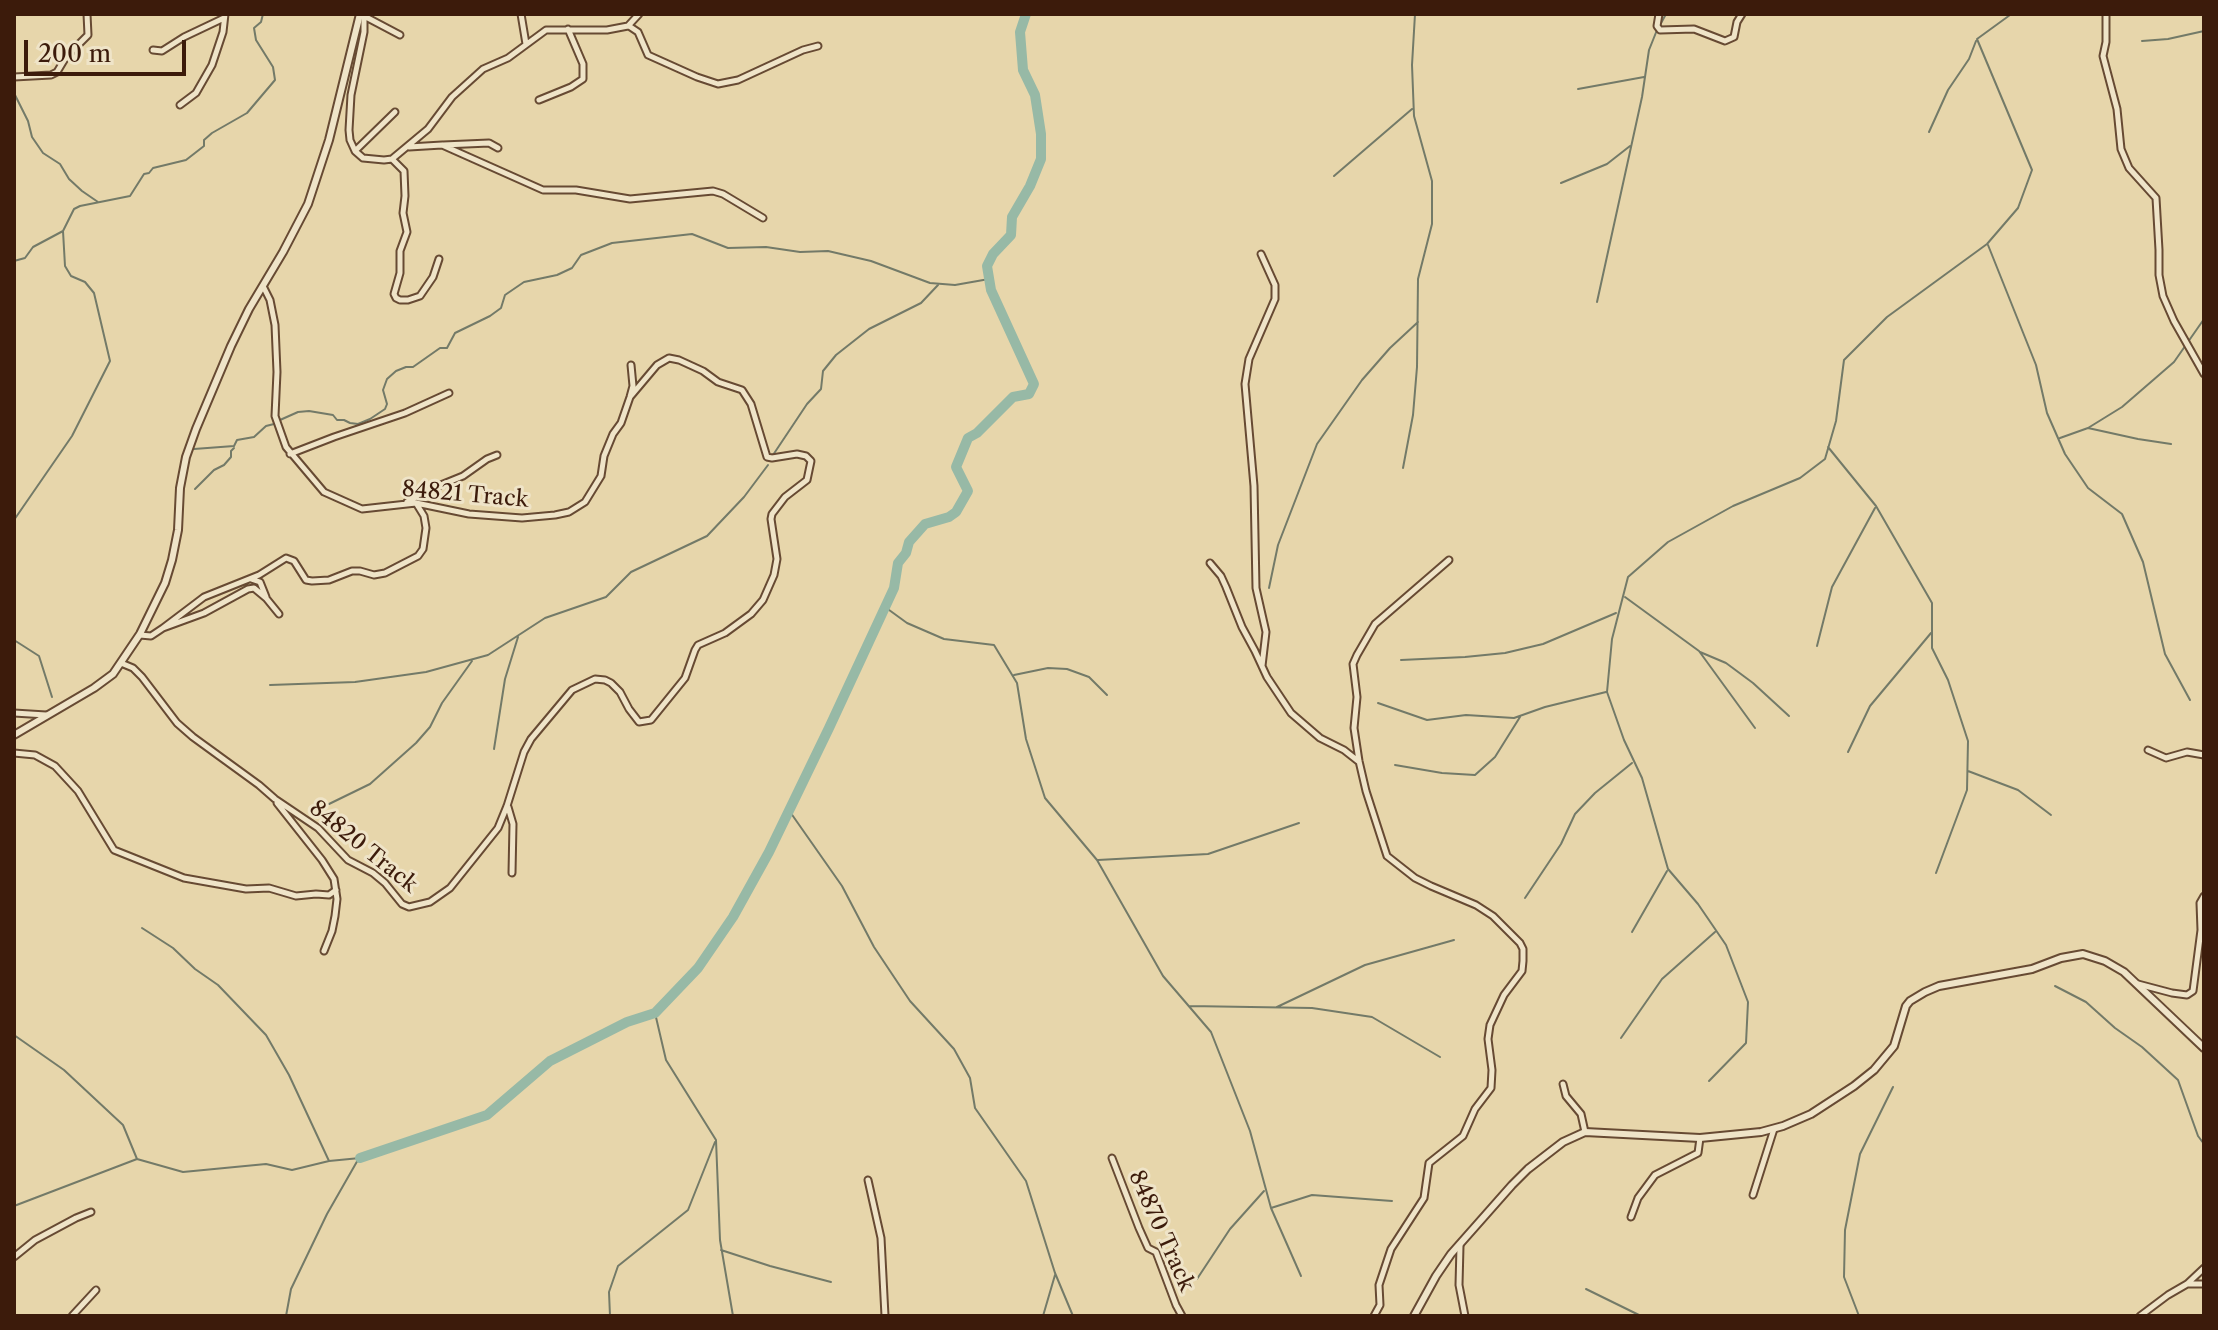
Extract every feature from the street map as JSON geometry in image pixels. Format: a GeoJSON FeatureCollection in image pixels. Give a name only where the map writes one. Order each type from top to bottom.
{"type":"FeatureCollection","features":[{"type":"Feature","properties":{"kind":"street"},"geometry":{"type":"LineString","coordinates":[[14,77],[57,72],[66,57],[88,35],[87,14]]}},
{"type":"Feature","properties":{"kind":"street"},"geometry":{"type":"LineString","coordinates":[[521,14],[526,45]]}},
{"type":"Feature","properties":{"kind":"street"},"geometry":{"type":"LineString","coordinates":[[363,15],[364,32],[351,95],[350,140],[363,158],[373,160],[392,159],[408,147],[428,129],[452,97],[483,69],[508,58],[546,30],[595,32],[628,26],[639,14]]}},
{"type":"Feature","properties":{"kind":"street"},"geometry":{"type":"LineString","coordinates":[[1659,14],[1657,26],[1660,30],[1694,29],[1725,41],[1734,37],[1742,14]]}},
{"type":"Feature","properties":{"kind":"street"},"geometry":{"type":"LineString","coordinates":[[2106,14],[2103,56],[2117,109],[2121,149],[2129,168],[2156,198],[2159,275],[2163,296],[2204,374]]}},
{"type":"Feature","properties":{"kind":"street"},"geometry":{"type":"LineString","coordinates":[[363,15],[400,35]]}},
{"type":"Feature","properties":{"kind":"street"},"geometry":{"type":"LineString","coordinates":[[14,735],[113,674],[140,635],[165,583],[172,560],[178,530],[180,488],[196,429],[231,346],[308,204],[363,15]]}},
{"type":"Feature","properties":{"kind":"street"},"geometry":{"type":"LineString","coordinates":[[153,50],[162,51],[225,16]]}},
{"type":"Feature","properties":{"kind":"street"},"geometry":{"type":"LineString","coordinates":[[180,105],[201,87],[219,49],[225,16]]}},
{"type":"Feature","properties":{"kind":"street"},"geometry":{"type":"LineString","coordinates":[[628,26],[638,32],[648,55],[718,84],[738,80],[818,46]]}},
{"type":"Feature","properties":{"kind":"street"},"geometry":{"type":"LineString","coordinates":[[539,100],[583,79],[583,64],[568,29]]}},
{"type":"Feature","properties":{"kind":"street"},"geometry":{"type":"LineString","coordinates":[[355,151],[395,112]]}},
{"type":"Feature","properties":{"kind":"street"},"geometry":{"type":"LineString","coordinates":[[408,147],[489,143],[498,148]]}},
{"type":"Feature","properties":{"kind":"street"},"geometry":{"type":"LineString","coordinates":[[442,145],[543,190],[576,190],[630,199],[713,191],[763,218]]}},
{"type":"Feature","properties":{"kind":"street"},"geometry":{"type":"LineString","coordinates":[[392,159],[404,171],[403,213],[407,232],[400,251],[396,298],[408,300],[420,296],[433,277],[439,259]]}},
{"type":"Feature","properties":{"kind":"street"},"geometry":{"type":"LineString","coordinates":[[1261,254],[1275,285],[1275,299],[1249,359],[1245,384],[1254,486],[1256,588],[1266,632],[1262,666]]}},
{"type":"Feature","properties":{"kind":"street","name":"84821 Track"},"geometry":{"type":"LineString","coordinates":[[263,286],[270,300],[275,325],[275,416],[290,454],[324,492],[362,509],[406,502],[469,514],[522,518],[569,512],[585,502],[601,476],[604,456],[621,423],[633,386],[631,365]]}},
{"type":"Feature","properties":{"kind":"street","name":"84820 Track"},"geometry":{"type":"LineString","coordinates":[[121,663],[133,668],[142,677],[177,723],[275,799],[318,828],[348,860],[385,883],[402,904],[409,907],[430,902],[450,888],[492,836],[507,806],[531,739],[572,690],[595,679],[605,680],[620,692],[639,722],[651,720],[685,678],[698,645],[725,633],[758,607],[774,575],[777,559],[772,514],[785,497],[807,480],[811,461],[797,454],[767,457],[751,404],[742,390],[718,382],[703,371],[673,358],[657,365],[630,397]]}},
{"type":"Feature","properties":{"kind":"street"},"geometry":{"type":"LineString","coordinates":[[290,454],[405,413],[449,393]]}},
{"type":"Feature","properties":{"kind":"street"},"geometry":{"type":"LineString","coordinates":[[406,502],[463,476],[497,455]]}},
{"type":"Feature","properties":{"kind":"street"},"geometry":{"type":"LineString","coordinates":[[140,635],[151,636],[204,597],[251,579],[286,558],[294,561],[306,580],[323,581],[352,571],[380,575],[418,556],[425,543],[424,516],[416,503]]}},
{"type":"Feature","properties":{"kind":"street"},"geometry":{"type":"LineString","coordinates":[[1374,1316],[1380,1305],[1379,1285],[1394,1242],[1424,1198],[1426,1168],[1463,1136],[1475,1109],[1491,1088],[1490,1025],[1504,995],[1522,971],[1523,961],[1520,943],[1493,916],[1476,905],[1415,878],[1387,856],[1359,761],[1354,728],[1357,697],[1353,664],[1357,655],[1375,624],[1449,560]]}},
{"type":"Feature","properties":{"kind":"street"},"geometry":{"type":"LineString","coordinates":[[1210,563],[1221,576],[1272,688],[1300,722],[1359,761]]}},
{"type":"Feature","properties":{"kind":"street"},"geometry":{"type":"LineString","coordinates":[[251,579],[260,582],[266,598]]}},
{"type":"Feature","properties":{"kind":"street"},"geometry":{"type":"LineString","coordinates":[[163,628],[204,613],[254,588],[279,614]]}},
{"type":"Feature","properties":{"kind":"street"},"geometry":{"type":"LineString","coordinates":[[14,713],[47,715]]}},
{"type":"Feature","properties":{"kind":"street"},"geometry":{"type":"LineString","coordinates":[[2148,750],[2166,758],[2187,752],[2204,755]]}},
{"type":"Feature","properties":{"kind":"street"},"geometry":{"type":"LineString","coordinates":[[14,753],[35,755],[55,766],[78,791],[114,850],[184,878],[246,889],[269,888],[296,896],[329,895],[336,890]]}},
{"type":"Feature","properties":{"kind":"street"},"geometry":{"type":"LineString","coordinates":[[275,799],[329,870],[336,890],[332,931],[324,951]]}},
{"type":"Feature","properties":{"kind":"street"},"geometry":{"type":"LineString","coordinates":[[507,806],[513,824],[512,873]]}},
{"type":"Feature","properties":{"kind":"street"},"geometry":{"type":"LineString","coordinates":[[2134,983],[2172,993],[2187,995],[2193,991],[2201,930],[2200,903],[2204,896]]}},
{"type":"Feature","properties":{"kind":"street"},"geometry":{"type":"LineString","coordinates":[[1414,1316],[1436,1276],[1460,1246],[1528,1169],[1563,1142],[1585,1132],[1724,1137],[1774,1129],[1811,1114],[1874,1070],[1894,1046],[1906,1006],[1925,992],[1971,979],[2032,969],[2083,954],[2105,961],[2124,972],[2204,1048]]}},
{"type":"Feature","properties":{"kind":"street"},"geometry":{"type":"LineString","coordinates":[[1563,1084],[1566,1096],[1581,1114],[1585,1132]]}},
{"type":"Feature","properties":{"kind":"street"},"geometry":{"type":"LineString","coordinates":[[1753,1195],[1774,1129]]}},
{"type":"Feature","properties":{"kind":"street"},"geometry":{"type":"LineString","coordinates":[[1631,1217],[1638,1198],[1655,1175],[1694,1156],[1700,1149],[1700,1138]]}},
{"type":"Feature","properties":{"kind":"street","name":"84870 Track"},"geometry":{"type":"LineString","coordinates":[[1112,1158],[1139,1228],[1148,1248],[1156,1252],[1182,1316]]}},
{"type":"Feature","properties":{"kind":"street"},"geometry":{"type":"LineString","coordinates":[[868,1180],[881,1238],[885,1316]]}},
{"type":"Feature","properties":{"kind":"street"},"geometry":{"type":"LineString","coordinates":[[14,1257],[35,1240],[91,1212]]}},
{"type":"Feature","properties":{"kind":"street"},"geometry":{"type":"LineString","coordinates":[[1460,1246],[1459,1285],[1465,1316]]}},
{"type":"Feature","properties":{"kind":"street"},"geometry":{"type":"LineString","coordinates":[[2140,1316],[2187,1284],[2204,1268]]}},
{"type":"Feature","properties":{"kind":"street"},"geometry":{"type":"LineString","coordinates":[[2187,1284],[2204,1284]]}},
{"type":"Feature","properties":{"kind":"street"},"geometry":{"type":"LineString","coordinates":[[72,1316],[96,1290]]}},
{"type":"Feature","properties":{"kind":"waterway"},"geometry":{"type":"LineString","coordinates":[[14,261],[25,258],[33,247],[63,231],[74,209],[130,196],[144,174],[153,168],[186,160],[204,146],[204,140],[212,133],[247,113],[275,80],[273,67],[256,40],[254,28],[261,22],[263,14]]}},
{"type":"Feature","properties":{"kind":"waterway"},"geometry":{"type":"LineString","coordinates":[[360,1158],[487,1115],[550,1061],[627,1022],[655,1013],[698,968],[733,917],[769,852],[829,728],[894,588],[898,563],[906,553],[909,542],[925,524],[956,512],[968,491],[956,467],[968,438],[1013,397],[1029,394],[1034,384],[991,290],[987,266],[993,254],[1011,235],[1012,217],[1041,159],[1035,95],[1023,70],[1020,32],[1026,14]]}},
{"type":"Feature","properties":{"kind":"waterway"},"geometry":{"type":"LineString","coordinates":[[1403,468],[1413,415],[1417,367],[1418,279],[1432,224],[1432,181],[1414,116],[1412,65],[1415,14]]}},
{"type":"Feature","properties":{"kind":"waterway"},"geometry":{"type":"LineString","coordinates":[[1660,25],[1666,14]]}},
{"type":"Feature","properties":{"kind":"waterway"},"geometry":{"type":"LineString","coordinates":[[1709,1081],[1746,1043],[1748,1002],[1726,945],[1698,904],[1668,869],[1642,778],[1607,692],[1612,639],[1628,577],[1668,542],[1733,506],[1800,478],[1825,459],[1836,421],[1844,360],[1887,317],[1987,244],[2018,208],[2032,170],[1977,39],[2009,14]]}},
{"type":"Feature","properties":{"kind":"waterway"},"geometry":{"type":"LineString","coordinates":[[1597,302],[1642,97],[1649,50],[1657,30]]}},
{"type":"Feature","properties":{"kind":"waterway"},"geometry":{"type":"LineString","coordinates":[[2142,41],[2204,31]]}},
{"type":"Feature","properties":{"kind":"waterway"},"geometry":{"type":"LineString","coordinates":[[1929,132],[1976,41]]}},
{"type":"Feature","properties":{"kind":"waterway"},"geometry":{"type":"LineString","coordinates":[[1578,89],[1644,77]]}},
{"type":"Feature","properties":{"kind":"waterway"},"geometry":{"type":"LineString","coordinates":[[14,93],[32,137],[43,153],[60,164],[69,179],[98,202]]}},
{"type":"Feature","properties":{"kind":"waterway"},"geometry":{"type":"LineString","coordinates":[[1334,176],[1412,109]]}},
{"type":"Feature","properties":{"kind":"waterway"},"geometry":{"type":"LineString","coordinates":[[1561,183],[1607,164],[1630,146]]}},
{"type":"Feature","properties":{"kind":"waterway"},"geometry":{"type":"LineString","coordinates":[[14,520],[72,436],[110,361],[94,293],[85,282],[71,276],[65,266],[63,231]]}},
{"type":"Feature","properties":{"kind":"waterway"},"geometry":{"type":"LineString","coordinates":[[280,420],[309,411],[333,415],[337,420],[350,423],[358,424],[370,419],[385,409],[387,404],[383,390],[387,379],[396,371],[413,367],[440,348],[447,348],[455,333],[501,308],[505,295],[524,282],[557,275],[572,268],[581,255],[612,243],[692,234],[728,248],[828,251],[871,261],[930,283],[955,285],[989,279]]}},
{"type":"Feature","properties":{"kind":"waterway"},"geometry":{"type":"LineString","coordinates":[[1988,245],[2036,365],[2047,413],[2065,454],[2088,488],[2122,514],[2143,562],[2165,654],[2190,700]]}},
{"type":"Feature","properties":{"kind":"waterway"},"geometry":{"type":"LineString","coordinates":[[773,455],[807,404],[821,389],[823,371],[836,355],[869,329],[921,303],[938,285]]}},
{"type":"Feature","properties":{"kind":"waterway"},"geometry":{"type":"LineString","coordinates":[[2088,428],[2122,407],[2174,362],[2204,319]]}},
{"type":"Feature","properties":{"kind":"waterway"},"geometry":{"type":"LineString","coordinates":[[1269,588],[1278,545],[1317,444],[1362,380],[1418,322]]}},
{"type":"Feature","properties":{"kind":"waterway"},"geometry":{"type":"LineString","coordinates":[[194,449],[234,446],[237,440],[254,437],[266,426],[274,424]]}},
{"type":"Feature","properties":{"kind":"waterway"},"geometry":{"type":"LineString","coordinates":[[2060,438],[2088,428],[2171,444]]}},
{"type":"Feature","properties":{"kind":"waterway"},"geometry":{"type":"LineString","coordinates":[[1828,447],[1876,506],[1932,603],[1932,648],[1948,680],[1968,741],[1967,790],[1936,873]]}},
{"type":"Feature","properties":{"kind":"waterway"},"geometry":{"type":"LineString","coordinates":[[195,489],[214,470],[224,465],[234,448]]}},
{"type":"Feature","properties":{"kind":"waterway"},"geometry":{"type":"LineString","coordinates":[[270,685],[355,682],[426,672],[488,655],[545,618],[606,597],[631,572],[707,536],[744,497],[768,465]]}},
{"type":"Feature","properties":{"kind":"waterway"},"geometry":{"type":"LineString","coordinates":[[1817,646],[1832,587],[1875,508]]}},
{"type":"Feature","properties":{"kind":"waterway"},"geometry":{"type":"LineString","coordinates":[[1625,597],[1699,651],[1755,728]]}},
{"type":"Feature","properties":{"kind":"waterway"},"geometry":{"type":"LineString","coordinates":[[885,607],[907,623],[944,639],[994,645],[1017,683],[1026,739],[1045,798],[1097,860],[1163,976],[1211,1032],[1250,1131],[1271,1208],[1301,1276]]}},
{"type":"Feature","properties":{"kind":"waterway"},"geometry":{"type":"LineString","coordinates":[[1401,660],[1505,653],[1543,644],[1616,613]]}},
{"type":"Feature","properties":{"kind":"waterway"},"geometry":{"type":"LineString","coordinates":[[1848,752],[1870,706],[1931,633]]}},
{"type":"Feature","properties":{"kind":"waterway"},"geometry":{"type":"LineString","coordinates":[[494,749],[505,679],[518,637]]}},
{"type":"Feature","properties":{"kind":"waterway"},"geometry":{"type":"LineString","coordinates":[[14,640],[39,656],[52,697]]}},
{"type":"Feature","properties":{"kind":"waterway"},"geometry":{"type":"LineString","coordinates":[[1700,652],[1726,663],[1789,716]]}},
{"type":"Feature","properties":{"kind":"waterway"},"geometry":{"type":"LineString","coordinates":[[329,804],[370,784],[416,743],[430,727],[442,703],[472,661]]}},
{"type":"Feature","properties":{"kind":"waterway"},"geometry":{"type":"LineString","coordinates":[[1014,675],[1048,668],[1067,669],[1089,677],[1107,695]]}},
{"type":"Feature","properties":{"kind":"waterway"},"geometry":{"type":"LineString","coordinates":[[1378,703],[1427,720],[1466,715],[1514,718],[1606,692]]}},
{"type":"Feature","properties":{"kind":"waterway"},"geometry":{"type":"LineString","coordinates":[[1395,765],[1475,775],[1495,757],[1520,717]]}},
{"type":"Feature","properties":{"kind":"waterway"},"geometry":{"type":"LineString","coordinates":[[1525,898],[1561,844],[1575,814],[1632,763]]}},
{"type":"Feature","properties":{"kind":"waterway"},"geometry":{"type":"LineString","coordinates":[[1968,771],[2018,790],[2051,815]]}},
{"type":"Feature","properties":{"kind":"waterway"},"geometry":{"type":"LineString","coordinates":[[788,809],[842,886],[874,947],[910,1001],[954,1049],[970,1078],[975,1108],[1026,1181],[1055,1273],[1073,1316]]}},
{"type":"Feature","properties":{"kind":"waterway"},"geometry":{"type":"LineString","coordinates":[[1098,860],[1208,854],[1299,823]]}},
{"type":"Feature","properties":{"kind":"waterway"},"geometry":{"type":"LineString","coordinates":[[1632,932],[1667,871]]}},
{"type":"Feature","properties":{"kind":"waterway"},"geometry":{"type":"LineString","coordinates":[[142,928],[173,948],[218,985],[266,1035],[289,1075],[329,1161]]}},
{"type":"Feature","properties":{"kind":"waterway"},"geometry":{"type":"LineString","coordinates":[[1621,1038],[1662,979],[1715,932]]}},
{"type":"Feature","properties":{"kind":"waterway"},"geometry":{"type":"LineString","coordinates":[[1277,1007],[1365,965],[1454,940]]}},
{"type":"Feature","properties":{"kind":"waterway"},"geometry":{"type":"LineString","coordinates":[[2055,986],[2086,1002],[2178,1080],[2198,1136],[2204,1144]]}},
{"type":"Feature","properties":{"kind":"waterway"},"geometry":{"type":"LineString","coordinates":[[1189,1006],[1312,1008],[1372,1017],[1440,1057]]}},
{"type":"Feature","properties":{"kind":"waterway"},"geometry":{"type":"LineString","coordinates":[[655,1013],[666,1060],[716,1140],[720,1240],[733,1316]]}},
{"type":"Feature","properties":{"kind":"waterway"},"geometry":{"type":"LineString","coordinates":[[14,1035],[64,1070],[123,1125],[137,1159]]}},
{"type":"Feature","properties":{"kind":"waterway"},"geometry":{"type":"LineString","coordinates":[[1859,1316],[1844,1277],[1845,1230],[1860,1154],[1893,1087]]}},
{"type":"Feature","properties":{"kind":"waterway"},"geometry":{"type":"LineString","coordinates":[[610,1316],[609,1292],[618,1266],[688,1210],[715,1142]]}},
{"type":"Feature","properties":{"kind":"waterway"},"geometry":{"type":"LineString","coordinates":[[286,1316],[291,1289],[327,1214],[359,1158]]}},
{"type":"Feature","properties":{"kind":"waterway"},"geometry":{"type":"LineString","coordinates":[[14,1206],[137,1159],[183,1172],[266,1164],[292,1170],[329,1161],[360,1158]]}},
{"type":"Feature","properties":{"kind":"waterway"},"geometry":{"type":"LineString","coordinates":[[1197,1279],[1230,1229],[1264,1191]]}},
{"type":"Feature","properties":{"kind":"waterway"},"geometry":{"type":"LineString","coordinates":[[1271,1208],[1312,1195],[1392,1201]]}},
{"type":"Feature","properties":{"kind":"waterway"},"geometry":{"type":"LineString","coordinates":[[721,1250],[831,1282]]}},
{"type":"Feature","properties":{"kind":"waterway"},"geometry":{"type":"LineString","coordinates":[[1043,1316],[1055,1275]]}},
{"type":"Feature","properties":{"kind":"waterway"},"geometry":{"type":"LineString","coordinates":[[1586,1289],[1641,1316]]}}]}
